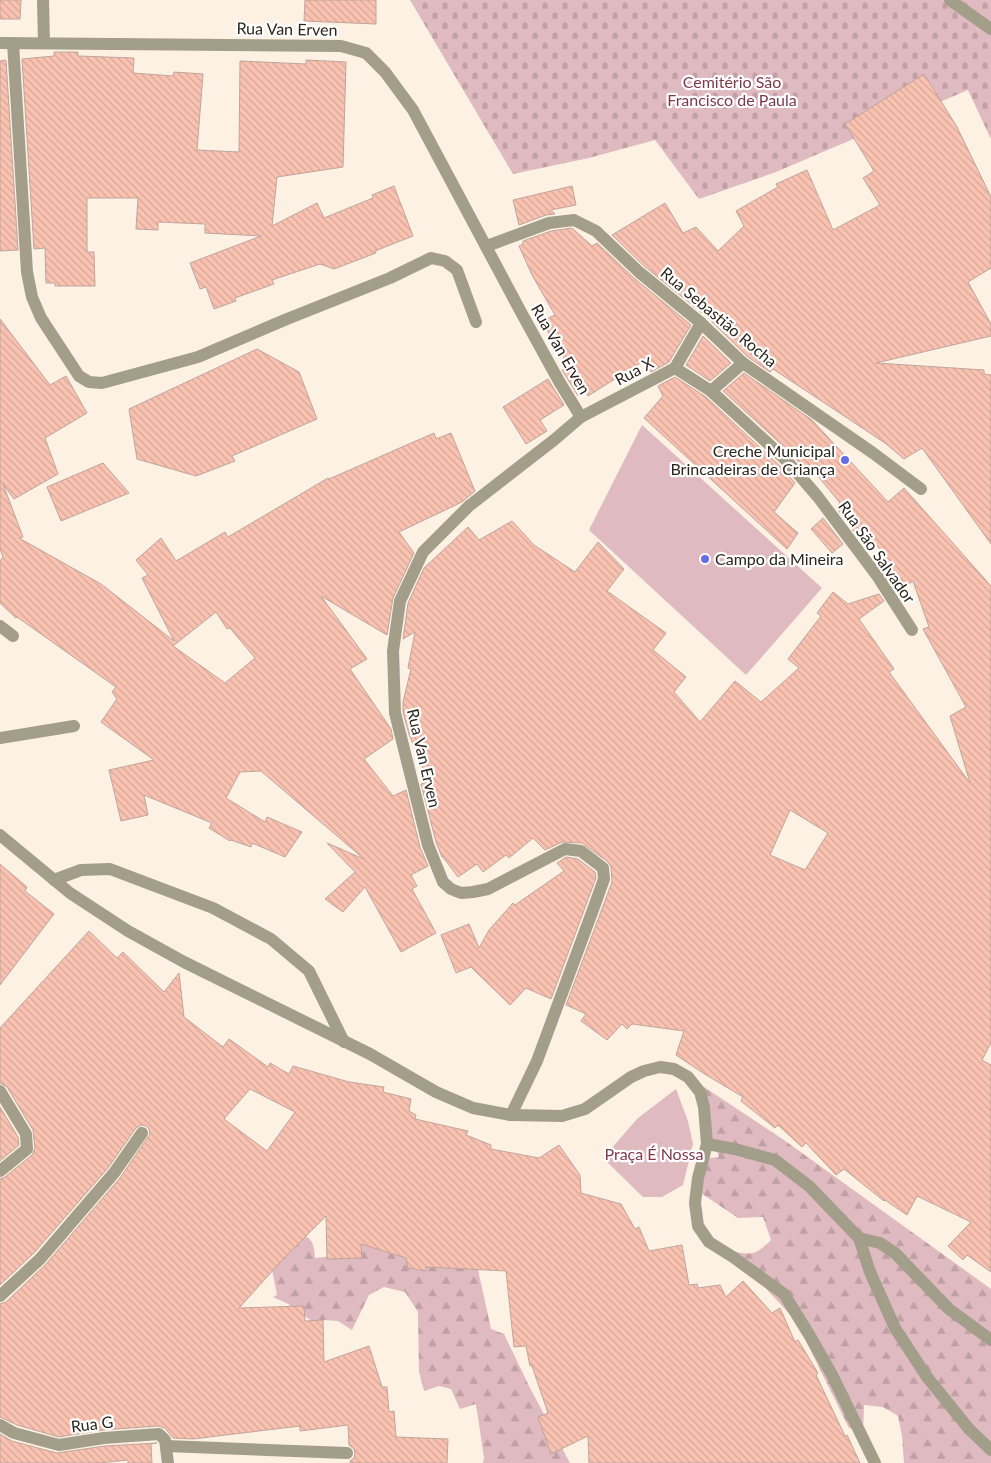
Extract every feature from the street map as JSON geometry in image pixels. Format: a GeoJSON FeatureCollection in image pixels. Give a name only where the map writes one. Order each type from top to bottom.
{"type":"FeatureCollection","features":[{"type":"Feature","properties":{"kind":"street"},"geometry":{"type":"LineString","coordinates":[[43,0],[44,42]]}},
{"type":"Feature","properties":{"kind":"street"},"geometry":{"type":"LineString","coordinates":[[950,0],[991,29]]}},
{"type":"Feature","properties":{"kind":"street"},"geometry":{"type":"LineString","coordinates":[[6,43],[27,272],[32,297],[41,318],[79,376],[89,382],[102,383],[198,357],[390,278],[431,258],[445,261],[457,270],[476,322]]}},
{"type":"Feature","properties":{"kind":"street","name":"Rua Van Erven"},"geometry":{"type":"LineString","coordinates":[[6,43],[341,46],[366,53],[385,72],[414,110],[560,383],[581,417],[469,506],[423,552],[400,601],[393,651],[395,713],[428,845],[443,882],[451,889],[461,893],[488,889],[565,849],[581,851],[603,868],[604,880],[536,1061],[512,1115]]}},
{"type":"Feature","properties":{"kind":"street","name":"Rua Sebastião Rocha"},"geometry":{"type":"LineString","coordinates":[[487,246],[549,223],[574,220],[596,231],[639,272],[701,323],[743,363],[921,489]]}},
{"type":"Feature","properties":{"kind":"street"},"geometry":{"type":"LineString","coordinates":[[675,368],[701,323]]}},
{"type":"Feature","properties":{"kind":"street"},"geometry":{"type":"LineString","coordinates":[[711,391],[743,363]]}},
{"type":"Feature","properties":{"kind":"street","name":"Rua X"},"geometry":{"type":"LineString","coordinates":[[581,417],[675,368]]}},
{"type":"Feature","properties":{"kind":"street","name":"Rua São Salvador"},"geometry":{"type":"LineString","coordinates":[[675,368],[711,391],[788,461],[818,497],[878,577],[912,630]]}},
{"type":"Feature","properties":{"kind":"street"},"geometry":{"type":"LineString","coordinates":[[0,626],[13,636]]}},
{"type":"Feature","properties":{"kind":"street"},"geometry":{"type":"LineString","coordinates":[[0,738],[74,726]]}},
{"type":"Feature","properties":{"kind":"street"},"geometry":{"type":"LineString","coordinates":[[0,836],[70,893],[128,931],[184,962],[370,1054],[436,1092],[473,1108],[512,1115],[562,1116],[585,1109],[631,1077],[644,1071],[660,1067],[674,1069],[688,1076],[700,1092],[704,1107],[707,1144],[698,1178],[696,1203],[698,1226],[709,1242],[784,1294],[832,1374],[875,1463]]}},
{"type":"Feature","properties":{"kind":"street"},"geometry":{"type":"LineString","coordinates":[[54,880],[81,870],[110,869],[213,908],[271,939],[309,971],[344,1042]]}},
{"type":"Feature","properties":{"kind":"street"},"geometry":{"type":"LineString","coordinates":[[0,1091],[26,1134],[27,1149],[0,1171]]}},
{"type":"Feature","properties":{"kind":"street"},"geometry":{"type":"LineString","coordinates":[[0,1296],[40,1259],[114,1173],[142,1133]]}},
{"type":"Feature","properties":{"kind":"street"},"geometry":{"type":"LineString","coordinates":[[707,1144],[775,1160],[809,1186],[859,1238],[870,1272],[896,1328],[927,1376],[969,1429],[991,1450]]}},
{"type":"Feature","properties":{"kind":"street"},"geometry":{"type":"LineString","coordinates":[[859,1238],[880,1242],[895,1253],[949,1309],[991,1340]]}},
{"type":"Feature","properties":{"kind":"street","name":"Rua G"},"geometry":{"type":"LineString","coordinates":[[0,1425],[14,1433],[59,1445],[104,1438],[159,1434],[165,1440],[166,1446]]}},
{"type":"Feature","properties":{"kind":"street"},"geometry":{"type":"LineString","coordinates":[[168,1463],[166,1446],[346,1453]]}},
{"type":"Feature","properties":{"kind":"green space","name":"Cemitério São Francisco de Paula"},"geometry":{"type":"Polygon","coordinates":[[[410,0],[991,0],[991,139],[968,90],[776,172],[699,199],[655,140],[589,158],[513,174],[410,0]]]}},
{"type":"Feature","properties":{"kind":"green space","name":"Campo da Mineira"},"geometry":{"type":"Polygon","coordinates":[[[642,425],[822,588],[746,675],[589,530],[642,425]]]}},
{"type":"Feature","properties":{"kind":"green space"},"geometry":{"type":"Polygon","coordinates":[[[704,1087],[784,1140],[991,1289],[991,1463],[904,1463],[898,1416],[883,1407],[864,1405],[863,1432],[849,1428],[796,1321],[731,1251],[757,1252],[771,1240],[763,1217],[738,1218],[698,1191],[699,1159],[719,1157],[700,1106],[704,1087]]]}},
{"type":"Feature","properties":{"kind":"green space","name":"Praça É Nossa"},"geometry":{"type":"Polygon","coordinates":[[[676,1089],[688,1121],[693,1144],[683,1185],[662,1197],[643,1197],[603,1158],[638,1118],[676,1089]]]}},
{"type":"Feature","properties":{"kind":"green space"},"geometry":{"type":"Polygon","coordinates":[[[295,1232],[305,1235],[311,1240],[315,1258],[332,1256],[366,1240],[475,1256],[491,1329],[504,1334],[570,1463],[483,1463],[484,1458],[476,1404],[460,1409],[451,1389],[439,1386],[424,1391],[419,1372],[418,1312],[405,1292],[384,1287],[369,1295],[352,1330],[338,1321],[323,1320],[313,1322],[288,1304],[273,1297],[277,1295],[272,1269],[295,1232]]]}},
{"type":"Feature","properties":{"kind":"building"},"geometry":{"type":"Polygon","coordinates":[[[0,0],[21,0],[20,19],[0,19],[0,0]]]}},
{"type":"Feature","properties":{"kind":"building"},"geometry":{"type":"Polygon","coordinates":[[[305,0],[376,0],[376,24],[304,21],[305,0]]]}},
{"type":"Feature","properties":{"kind":"building"},"geometry":{"type":"Polygon","coordinates":[[[54,52],[78,52],[78,56],[134,58],[133,73],[173,76],[174,72],[203,74],[197,150],[239,152],[240,61],[306,64],[306,60],[346,62],[343,167],[277,177],[272,226],[317,203],[324,218],[373,198],[372,195],[394,186],[413,236],[334,269],[320,264],[272,280],[274,284],[235,298],[236,301],[214,309],[206,287],[200,289],[190,263],[261,236],[205,233],[205,224],[158,222],[158,230],[136,229],[138,198],[87,198],[87,252],[94,252],[95,286],[55,286],[55,283],[46,283],[45,248],[34,249],[22,59],[54,56],[54,52]]]}},
{"type":"Feature","properties":{"kind":"building"},"geometry":{"type":"Polygon","coordinates":[[[6,60],[18,250],[0,251],[0,61],[6,60]]]}},
{"type":"Feature","properties":{"kind":"building"},"geometry":{"type":"Polygon","coordinates":[[[924,74],[957,127],[991,197],[991,268],[968,282],[991,324],[991,336],[876,363],[984,370],[984,374],[991,375],[991,544],[922,448],[904,459],[885,443],[773,369],[770,372],[748,357],[707,317],[644,266],[612,235],[665,203],[683,233],[696,227],[718,251],[744,226],[736,211],[778,187],[776,184],[807,170],[833,230],[880,205],[863,178],[874,171],[845,124],[924,74]]]}},
{"type":"Feature","properties":{"kind":"building"},"geometry":{"type":"Polygon","coordinates":[[[572,186],[576,205],[551,210],[555,214],[546,215],[519,225],[513,200],[572,186]]]}},
{"type":"Feature","properties":{"kind":"building"},"geometry":{"type":"Polygon","coordinates":[[[572,228],[592,246],[597,243],[634,278],[691,325],[669,362],[651,372],[645,360],[588,396],[585,392],[578,396],[562,370],[569,366],[548,332],[544,320],[555,315],[532,275],[519,246],[523,244],[523,241],[551,231],[572,228]]]}},
{"type":"Feature","properties":{"kind":"building"},"geometry":{"type":"Polygon","coordinates":[[[0,319],[50,385],[66,376],[87,413],[45,438],[58,474],[14,499],[3,484],[23,537],[19,538],[101,584],[174,641],[142,578],[148,575],[136,560],[161,538],[176,561],[225,532],[228,537],[328,478],[434,433],[436,439],[451,433],[475,491],[462,502],[399,532],[414,553],[393,598],[387,635],[321,596],[367,659],[350,669],[391,729],[393,739],[364,759],[393,796],[406,790],[420,847],[428,866],[411,875],[417,886],[412,889],[436,933],[401,952],[365,887],[343,912],[325,899],[355,872],[327,843],[364,859],[261,771],[240,772],[226,798],[265,822],[267,817],[302,832],[285,857],[252,843],[251,847],[230,841],[209,828],[212,823],[144,795],[148,815],[121,821],[109,770],[154,760],[101,722],[117,699],[112,692],[116,687],[16,618],[0,603],[0,561],[3,557],[0,549],[0,319]],[[216,612],[173,646],[225,683],[255,658],[230,628],[227,629],[216,612]]]}},
{"type":"Feature","properties":{"kind":"building"},"geometry":{"type":"Polygon","coordinates":[[[703,336],[731,363],[710,381],[686,365],[703,336]]]}},
{"type":"Feature","properties":{"kind":"building"},"geometry":{"type":"Polygon","coordinates":[[[257,349],[299,372],[317,419],[232,456],[235,461],[196,476],[137,459],[129,409],[257,349]]]}},
{"type":"Feature","properties":{"kind":"building"},"geometry":{"type":"Polygon","coordinates":[[[744,373],[812,420],[888,502],[904,488],[991,586],[991,1043],[982,1060],[991,1065],[991,1272],[967,1255],[963,1260],[948,1246],[971,1222],[917,1196],[907,1215],[884,1201],[844,1169],[836,1175],[806,1143],[802,1147],[778,1125],[775,1128],[741,1101],[743,1097],[676,1055],[684,1031],[632,1024],[627,1029],[622,1024],[607,1040],[581,1021],[586,1014],[566,1005],[612,882],[611,867],[608,862],[582,843],[562,842],[545,850],[533,838],[509,858],[506,855],[483,872],[477,864],[458,877],[442,857],[436,842],[421,784],[428,781],[409,734],[403,712],[403,702],[411,669],[408,668],[415,632],[403,639],[408,603],[424,568],[468,527],[479,540],[512,521],[534,545],[575,572],[598,542],[624,569],[607,591],[666,633],[653,650],[686,677],[674,692],[700,722],[735,681],[761,702],[799,668],[788,659],[821,616],[817,613],[833,592],[848,604],[879,594],[884,601],[859,619],[894,669],[889,672],[970,783],[950,716],[966,707],[923,629],[929,627],[913,581],[901,589],[879,548],[861,528],[855,533],[836,507],[840,503],[809,465],[805,470],[793,455],[723,391],[744,373]],[[790,810],[770,855],[805,870],[828,833],[790,810]]]}},
{"type":"Feature","properties":{"kind":"building"},"geometry":{"type":"Polygon","coordinates":[[[675,377],[706,397],[781,467],[795,483],[774,512],[798,533],[787,549],[644,418],[663,396],[658,386],[675,377]]]}},
{"type":"Feature","properties":{"kind":"building"},"geometry":{"type":"Polygon","coordinates":[[[548,379],[564,405],[540,420],[547,431],[526,444],[503,407],[548,379]]]}},
{"type":"Feature","properties":{"kind":"building"},"geometry":{"type":"Polygon","coordinates":[[[103,463],[129,493],[61,521],[47,487],[103,463]]]}},
{"type":"Feature","properties":{"kind":"building"},"geometry":{"type":"Polygon","coordinates":[[[823,518],[843,544],[832,553],[811,529],[823,518]]]}},
{"type":"Feature","properties":{"kind":"building"},"geometry":{"type":"Polygon","coordinates":[[[566,857],[578,859],[595,872],[596,878],[551,999],[526,988],[510,1005],[471,967],[456,973],[441,935],[469,924],[479,948],[489,930],[513,903],[515,905],[564,871],[557,863],[566,857]]]}},
{"type":"Feature","properties":{"kind":"building"},"geometry":{"type":"Polygon","coordinates":[[[0,864],[27,887],[25,891],[54,914],[0,985],[0,864]]]}},
{"type":"Feature","properties":{"kind":"building"},"geometry":{"type":"Polygon","coordinates":[[[89,931],[117,958],[123,952],[164,992],[179,973],[184,1017],[223,1047],[229,1039],[268,1067],[270,1063],[289,1074],[293,1066],[349,1082],[384,1087],[383,1092],[411,1099],[409,1111],[416,1115],[415,1119],[468,1131],[466,1135],[491,1145],[491,1149],[539,1158],[559,1145],[580,1175],[581,1193],[621,1204],[635,1229],[639,1227],[649,1251],[682,1245],[689,1285],[697,1284],[698,1288],[720,1285],[726,1297],[743,1281],[772,1313],[780,1308],[795,1342],[798,1340],[818,1373],[816,1375],[860,1463],[589,1463],[588,1436],[551,1454],[538,1417],[548,1413],[532,1366],[530,1366],[526,1346],[514,1347],[506,1271],[426,1267],[426,1271],[408,1268],[406,1258],[361,1244],[362,1258],[327,1259],[326,1216],[285,1257],[239,1308],[304,1306],[305,1321],[323,1320],[324,1362],[369,1346],[382,1387],[387,1387],[389,1412],[394,1411],[396,1437],[448,1439],[447,1463],[350,1463],[355,1453],[354,1449],[349,1445],[348,1425],[300,1431],[300,1426],[193,1439],[173,1438],[165,1428],[158,1426],[103,1430],[59,1437],[17,1425],[0,1417],[0,1304],[6,1302],[46,1264],[120,1178],[150,1134],[146,1126],[142,1125],[136,1128],[108,1168],[34,1253],[0,1285],[0,1179],[32,1155],[35,1148],[33,1130],[7,1087],[0,1083],[0,1028],[89,931]],[[250,1089],[224,1119],[267,1151],[295,1112],[250,1089]]]}},
{"type":"Feature","properties":{"kind":"building"},"geometry":{"type":"Polygon","coordinates":[[[0,1107],[18,1137],[19,1145],[0,1161],[0,1107]]]}},
{"type":"Feature","properties":{"kind":"building"},"geometry":{"type":"Polygon","coordinates":[[[0,1434],[12,1441],[57,1453],[105,1446],[157,1443],[151,1444],[152,1463],[128,1463],[128,1460],[99,1463],[0,1463],[0,1434]]]}},
{"type":"Feature","properties":{"kind":"place","name":"Creche Municipal Brincadeiras de Criança"},"geometry":{"type":"Point","coordinates":[845,460]}},
{"type":"Feature","properties":{"kind":"place","name":"Campo da Mineira"},"geometry":{"type":"Point","coordinates":[705,559]}}]}
